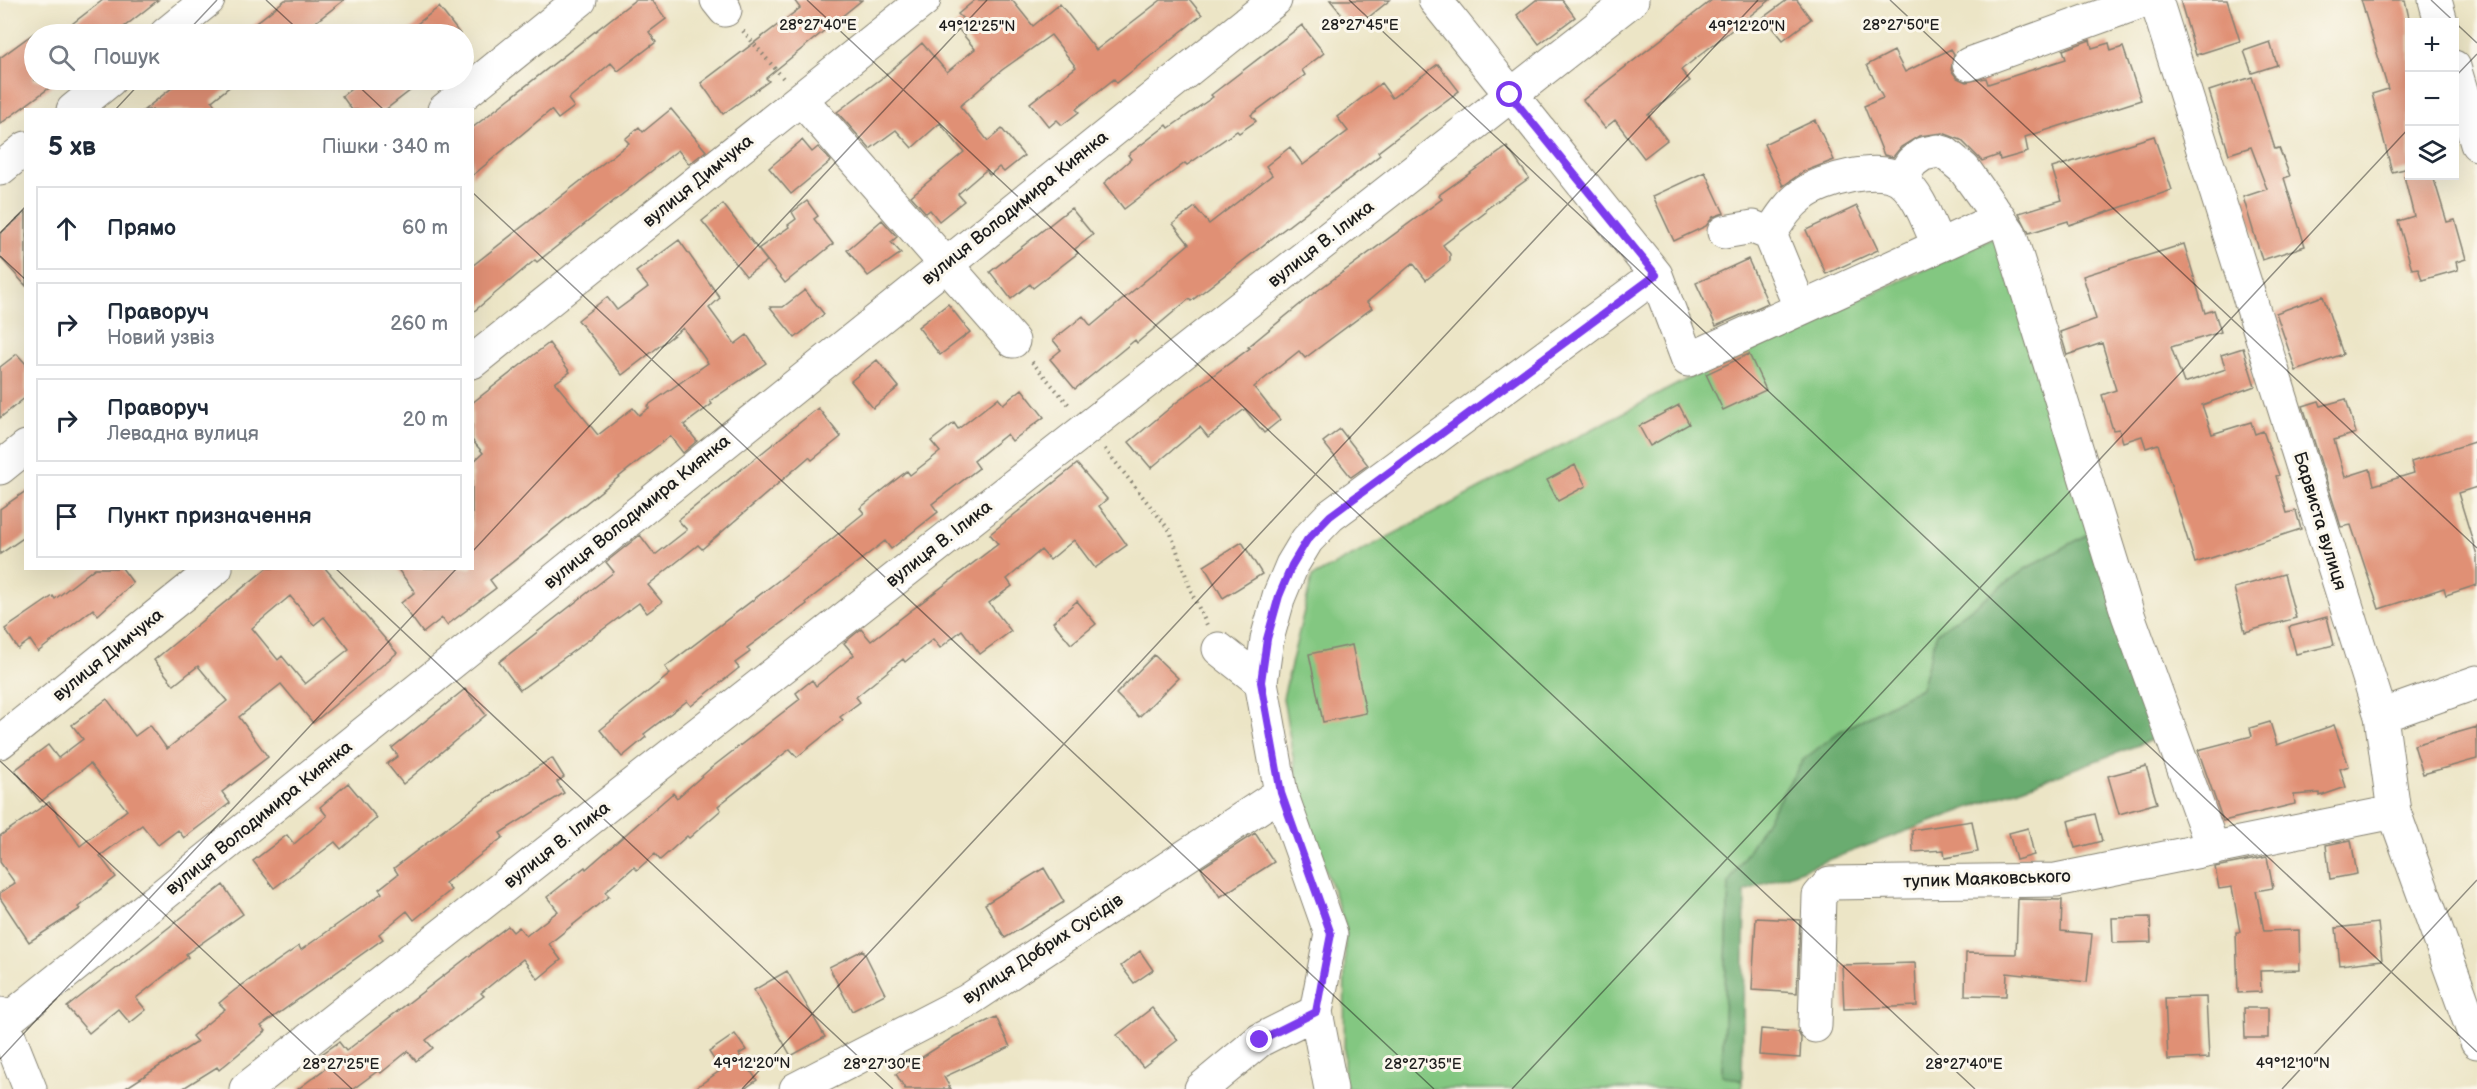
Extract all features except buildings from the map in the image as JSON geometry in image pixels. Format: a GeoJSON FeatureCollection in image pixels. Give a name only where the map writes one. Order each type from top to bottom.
{"type":"FeatureCollection","features":[{"type":"Feature","properties":{"kind":"street"},"geometry":{"type":"LineString","coordinates":[[178,24],[208,0]]}},
{"type":"Feature","properties":{"kind":"street"},"geometry":{"type":"LineString","coordinates":[[474,86],[580,0]]}},
{"type":"Feature","properties":{"kind":"street","name":"вулиця Димчука"},"geometry":{"type":"LineString","coordinates":[[474,360],[924,0]]}},
{"type":"Feature","properties":{"kind":"street","name":"вулиця Володимира Киянка"},"geometry":{"type":"LineString","coordinates":[[1,1021],[1275,0]]}},
{"type":"Feature","properties":{"kind":"street"},"geometry":{"type":"LineString","coordinates":[[1435,0],[1656,275],[1688,360],[1938,244],[2000,218]]}},
{"type":"Feature","properties":{"kind":"street","name":"вулиця В. Ілика"},"geometry":{"type":"LineString","coordinates":[[246,1089],[1632,0]]}},
{"type":"Feature","properties":{"kind":"street"},"geometry":{"type":"LineString","coordinates":[[1969,64],[2146,0]]}},
{"type":"Feature","properties":{"kind":"street","name":"Барвиста вулиця"},"geometry":{"type":"LineString","coordinates":[[2156,0],[2381,716],[2394,813],[2477,1042]]}},
{"type":"Feature","properties":{"kind":"street"},"geometry":{"type":"LineString","coordinates":[[2435,0],[2441,18]]}},
{"type":"Feature","properties":{"kind":"street"},"geometry":{"type":"LineString","coordinates":[[2455,72],[2477,144]]}},
{"type":"Feature","properties":{"kind":"street"},"geometry":{"type":"LineString","coordinates":[[75,108],[98,90]]}},
{"type":"Feature","properties":{"kind":"street"},"geometry":{"type":"LineString","coordinates":[[446,108],[469,90]]}},
{"type":"Feature","properties":{"kind":"street"},"geometry":{"type":"LineString","coordinates":[[801,99],[1013,341]]}},
{"type":"Feature","properties":{"kind":"street"},"geometry":{"type":"LineString","coordinates":[[0,169],[24,150]]}},
{"type":"Feature","properties":{"kind":"street"},"geometry":{"type":"LineString","coordinates":[[1901,179],[1912,162],[1923,154],[1938,151],[1945,153],[1964,169],[2009,232],[2128,615],[2213,849]]}},
{"type":"Feature","properties":{"kind":"street"},"geometry":{"type":"LineString","coordinates":[[1770,234],[1784,212],[1801,195],[1821,184],[1849,176],[1882,173],[1901,179],[1917,198],[1938,244]]}},
{"type":"Feature","properties":{"kind":"street"},"geometry":{"type":"LineString","coordinates":[[1724,232],[1754,227],[1770,234],[1800,307]]}},
{"type":"Feature","properties":{"kind":"street"},"geometry":{"type":"LineString","coordinates":[[1331,1089],[1316,1012],[1331,934],[1281,793],[1261,682],[1267,639],[1283,585],[1307,540],[1330,516],[1656,275]]}},
{"type":"Feature","properties":{"kind":"street"},"geometry":{"type":"LineString","coordinates":[[0,468],[24,449]]}},
{"type":"Feature","properties":{"kind":"street","name":"вулиця Димчука"},"geometry":{"type":"LineString","coordinates":[[0,742],[214,570]]}},
{"type":"Feature","properties":{"kind":"street"},"geometry":{"type":"LineString","coordinates":[[1219,649],[1261,682]]}},
{"type":"Feature","properties":{"kind":"street"},"geometry":{"type":"LineString","coordinates":[[2381,716],[2477,682]]}},
{"type":"Feature","properties":{"kind":"street","name":"вулиця Добрих Сусідів"},"geometry":{"type":"LineString","coordinates":[[796,1089],[967,1000],[1281,793]]}},
{"type":"Feature","properties":{"kind":"street","name":"тупик Маяковського"},"geometry":{"type":"LineString","coordinates":[[1815,1026],[1819,896],[1830,883],[2056,880],[2394,813]]}},
{"type":"Feature","properties":{"kind":"street"},"geometry":{"type":"LineString","coordinates":[[1201,1089],[1260,1040],[1316,1012]]}},
{"type":"Feature","properties":{"kind":"street"},"geometry":{"type":"LineString","coordinates":[[1,1021],[30,1089]]}},
{"type":"Feature","properties":{"kind":"path"},"geometry":{"type":"LineString","coordinates":[[721,5],[801,99]]}},
{"type":"Feature","properties":{"kind":"path"},"geometry":{"type":"LineString","coordinates":[[1013,341],[1087,427],[1170,531],[1193,596],[1219,649]]}},
{"type":"Feature","properties":{"kind":"green space"},"geometry":{"type":"Polygon","coordinates":[[[2002,234],[2094,531],[2027,568],[1938,633],[1921,688],[1839,732],[1729,882],[1722,1074],[1742,1081],[1742,1089],[1348,1089],[1344,1081],[1345,925],[1300,797],[1283,698],[1312,577],[1693,376],[2002,234]]]}},
{"type":"Feature","properties":{"kind":"green space"},"geometry":{"type":"Polygon","coordinates":[[[2094,531],[2157,738],[1745,891],[1742,1081],[1722,1075],[1729,882],[1803,760],[1839,732],[1921,688],[1937,633],[2027,568],[2094,531]]]}},
{"type":"Feature","properties":{"kind":"route"},"geometry":{"type":"LineString","coordinates":[[1260,1040],[1316,1012],[1331,934],[1281,793],[1266,723],[1261,682],[1267,639],[1279,596],[1292,565],[1307,540],[1330,516],[1656,275],[1510,95]]}}]}
